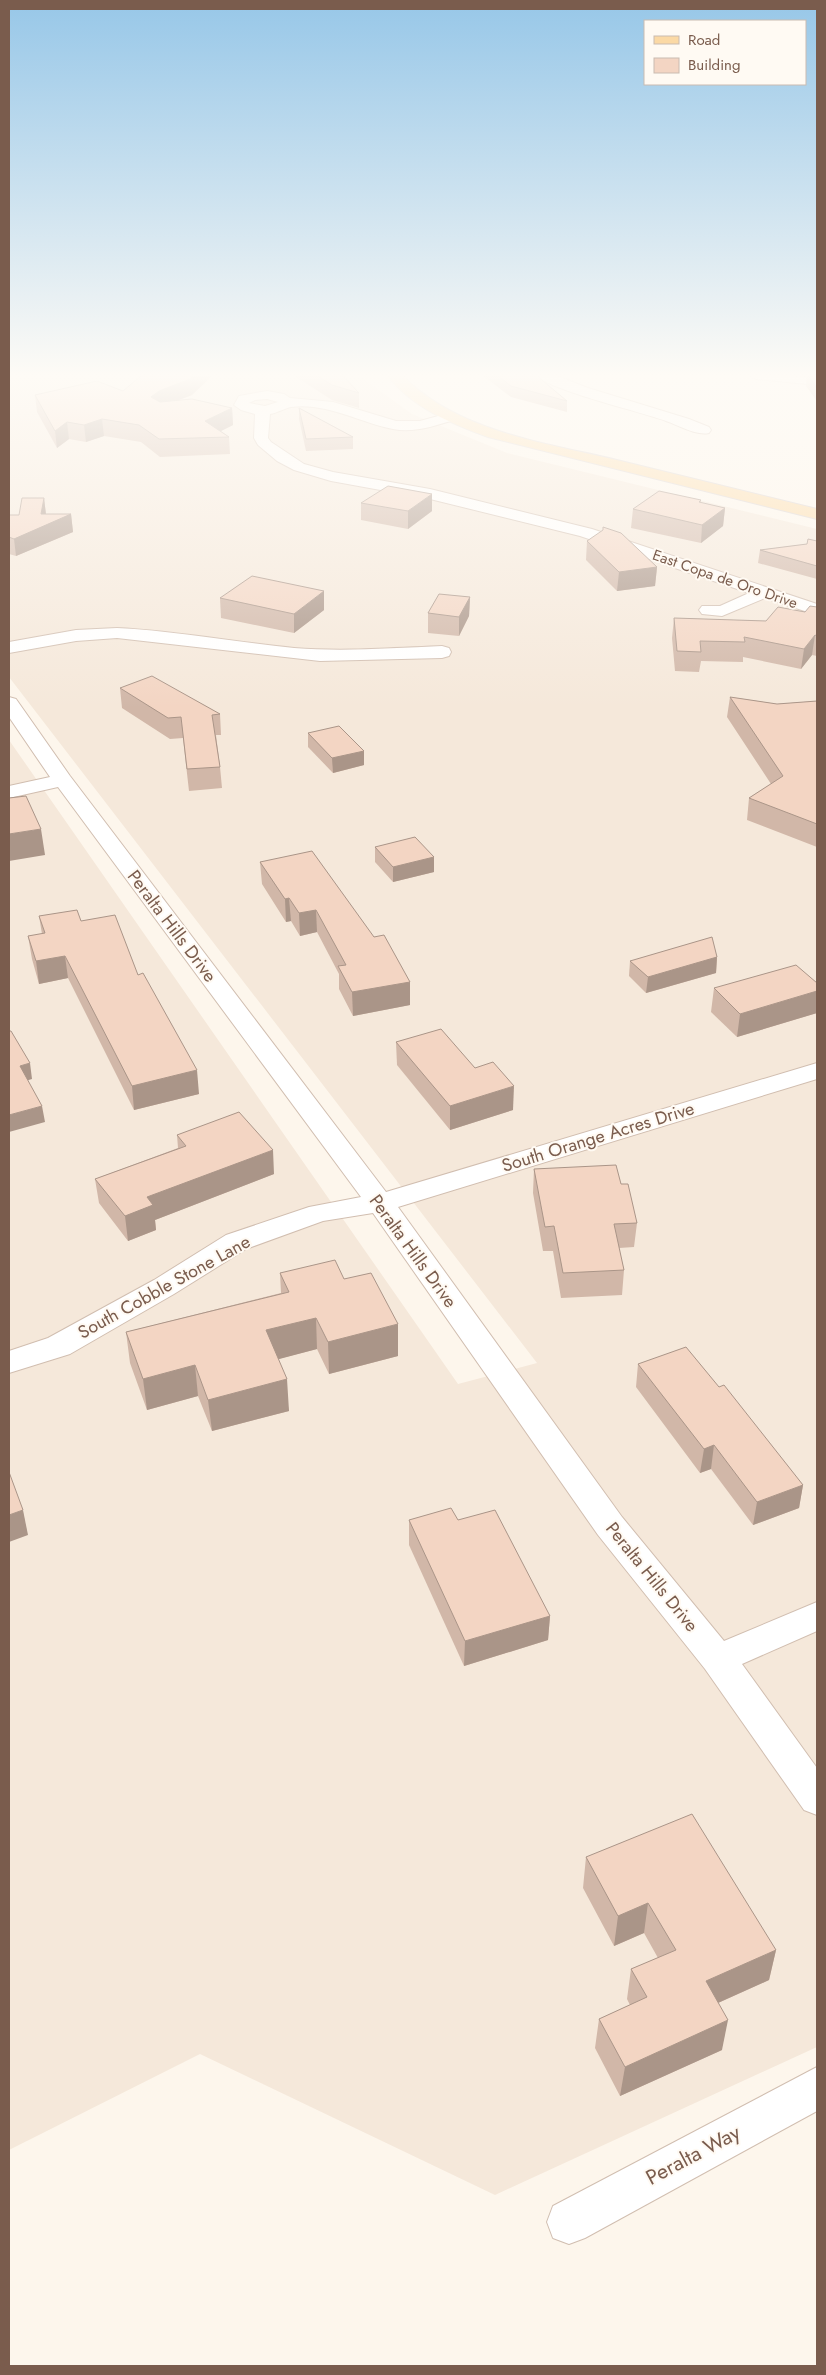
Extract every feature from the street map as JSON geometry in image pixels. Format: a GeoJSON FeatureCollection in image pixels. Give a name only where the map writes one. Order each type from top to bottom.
{"type":"FeatureCollection","features":[{"type":"Feature","properties":{"kind":"main road"},"geometry":{"type":"LineString","coordinates":[[702,486],[817,514]]}},
{"type":"Feature","properties":{"kind":"street","name":"East Copa de Oro Drive"},"geometry":{"type":"LineString","coordinates":[[386,486],[430,494],[586,532],[817,610]]}},
{"type":"Feature","properties":{"kind":"street"},"geometry":{"type":"LineString","coordinates":[[708,610],[722,611],[763,593]]}},
{"type":"Feature","properties":{"kind":"street"},"geometry":{"type":"LineString","coordinates":[[9,648],[74,635],[117,633],[180,638],[252,649],[321,655],[442,652]]}},
{"type":"Feature","properties":{"kind":"street","name":"Peralta Hills Drive"},"geometry":{"type":"LineString","coordinates":[[9,704],[63,780],[378,1203],[419,1255],[610,1526],[718,1659],[817,1798]]}},
{"type":"Feature","properties":{"kind":"street"},"geometry":{"type":"LineString","coordinates":[[9,792],[63,780]]}},
{"type":"Feature","properties":{"kind":"street","name":"South Orange Acres Drive"},"geometry":{"type":"LineString","coordinates":[[378,1203],[817,1071]]}},
{"type":"Feature","properties":{"kind":"street","name":"South Cobble Stone Lane"},"geometry":{"type":"LineString","coordinates":[[9,1362],[59,1346],[164,1287],[236,1242],[319,1213],[378,1203]]}},
{"type":"Feature","properties":{"kind":"street"},"geometry":{"type":"LineString","coordinates":[[718,1659],[817,1616]]}},
{"type":"Feature","properties":{"kind":"street","name":"Peralta Way"},"geometry":{"type":"LineString","coordinates":[[569,2222],[817,2088]]}},
{"type":"Feature","properties":{"kind":"shaded area"},"geometry":{"type":"Polygon","coordinates":[[[9,486],[641,486],[817,529],[817,2047],[495,2195],[200,2054],[9,2150],[9,740],[458,1384],[537,1363],[9,677],[9,486]]]}},
{"type":"Feature","properties":{"kind":"building"},"geometry":{"type":"Polygon","coordinates":[[[388,486],[432,494],[408,511],[361,503],[388,486]]]}},
{"type":"Feature","properties":{"kind":"building"},"geometry":{"type":"Polygon","coordinates":[[[659,491],[701,500],[699,502],[725,508],[702,525],[633,509],[659,491]]]}},
{"type":"Feature","properties":{"kind":"building"},"geometry":{"type":"Polygon","coordinates":[[[22,498],[44,498],[41,514],[71,514],[14,539],[9,537],[9,515],[19,515],[22,498]]]}},
{"type":"Feature","properties":{"kind":"building"},"geometry":{"type":"Polygon","coordinates":[[[603,527],[621,533],[657,567],[619,572],[587,541],[603,530],[603,527]]]}},
{"type":"Feature","properties":{"kind":"building"},"geometry":{"type":"Polygon","coordinates":[[[808,539],[817,541],[817,566],[760,550],[807,544],[808,539]]]}},
{"type":"Feature","properties":{"kind":"building"},"geometry":{"type":"Polygon","coordinates":[[[252,576],[324,591],[294,614],[220,598],[252,576]]]}},
{"type":"Feature","properties":{"kind":"building"},"geometry":{"type":"Polygon","coordinates":[[[439,594],[470,597],[459,617],[428,613],[439,594]]]}},
{"type":"Feature","properties":{"kind":"building"},"geometry":{"type":"Polygon","coordinates":[[[810,606],[817,607],[817,636],[815,635],[804,649],[744,637],[745,642],[700,641],[701,652],[677,651],[674,618],[766,621],[778,607],[805,612],[810,606]]]}},
{"type":"Feature","properties":{"kind":"building"},"geometry":{"type":"Polygon","coordinates":[[[152,676],[220,714],[212,715],[220,767],[187,769],[181,717],[168,718],[120,688],[152,676]]]}},
{"type":"Feature","properties":{"kind":"building"},"geometry":{"type":"Polygon","coordinates":[[[730,697],[777,704],[817,701],[817,824],[749,798],[783,776],[730,697]]]}},
{"type":"Feature","properties":{"kind":"building"},"geometry":{"type":"Polygon","coordinates":[[[339,726],[364,751],[332,758],[308,733],[339,726]]]}},
{"type":"Feature","properties":{"kind":"building"},"geometry":{"type":"Polygon","coordinates":[[[26,796],[41,829],[9,834],[9,798],[26,796]]]}},
{"type":"Feature","properties":{"kind":"building"},"geometry":{"type":"Polygon","coordinates":[[[415,837],[434,857],[393,867],[375,847],[415,837]]]}},
{"type":"Feature","properties":{"kind":"building"},"geometry":{"type":"Polygon","coordinates":[[[312,851],[374,937],[384,935],[410,982],[352,992],[338,966],[346,965],[316,910],[299,913],[289,898],[285,899],[260,862],[312,851]]]}},
{"type":"Feature","properties":{"kind":"building"},"geometry":{"type":"Polygon","coordinates":[[[77,910],[81,921],[115,915],[138,975],[143,973],[197,1070],[132,1086],[65,956],[36,961],[28,936],[45,933],[39,916],[77,910]]]}},
{"type":"Feature","properties":{"kind":"building"},"geometry":{"type":"Polygon","coordinates":[[[712,937],[717,957],[648,977],[630,961],[712,937]]]}},
{"type":"Feature","properties":{"kind":"building"},"geometry":{"type":"Polygon","coordinates":[[[796,965],[817,983],[817,991],[740,1014],[714,988],[796,965]]]}},
{"type":"Feature","properties":{"kind":"building"},"geometry":{"type":"Polygon","coordinates":[[[441,1029],[475,1068],[493,1062],[514,1086],[450,1106],[396,1042],[441,1029]]]}},
{"type":"Feature","properties":{"kind":"building"},"geometry":{"type":"Polygon","coordinates":[[[9,1031],[11,1031],[30,1063],[20,1066],[42,1106],[9,1115],[9,1031]]]}},
{"type":"Feature","properties":{"kind":"building"},"geometry":{"type":"Polygon","coordinates":[[[239,1112],[273,1150],[147,1197],[153,1205],[125,1216],[95,1179],[186,1146],[177,1135],[239,1112]]]}},
{"type":"Feature","properties":{"kind":"building"},"geometry":{"type":"Polygon","coordinates":[[[616,1165],[621,1184],[628,1184],[637,1223],[614,1224],[624,1270],[563,1273],[554,1226],[545,1227],[534,1169],[616,1165]]]}},
{"type":"Feature","properties":{"kind":"building"},"geometry":{"type":"Polygon","coordinates":[[[335,1260],[344,1279],[371,1273],[398,1324],[328,1342],[316,1318],[266,1330],[287,1379],[208,1400],[195,1365],[143,1379],[126,1332],[289,1292],[280,1273],[335,1260]]]}},
{"type":"Feature","properties":{"kind":"building"},"geometry":{"type":"Polygon","coordinates":[[[686,1347],[719,1387],[724,1385],[803,1485],[757,1502],[714,1445],[704,1449],[638,1364],[686,1347]]]}},
{"type":"Feature","properties":{"kind":"building"},"geometry":{"type":"Polygon","coordinates":[[[9,1472],[23,1510],[9,1515],[9,1472]]]}},
{"type":"Feature","properties":{"kind":"building"},"geometry":{"type":"Polygon","coordinates":[[[451,1508],[458,1520],[495,1510],[550,1616],[465,1641],[409,1520],[451,1508]]]}},
{"type":"Feature","properties":{"kind":"building"},"geometry":{"type":"Polygon","coordinates":[[[692,1814],[776,1950],[706,1981],[728,2020],[625,2067],[599,2019],[647,1997],[631,1969],[676,1950],[648,1903],[618,1916],[586,1857],[692,1814]]]}}]}
